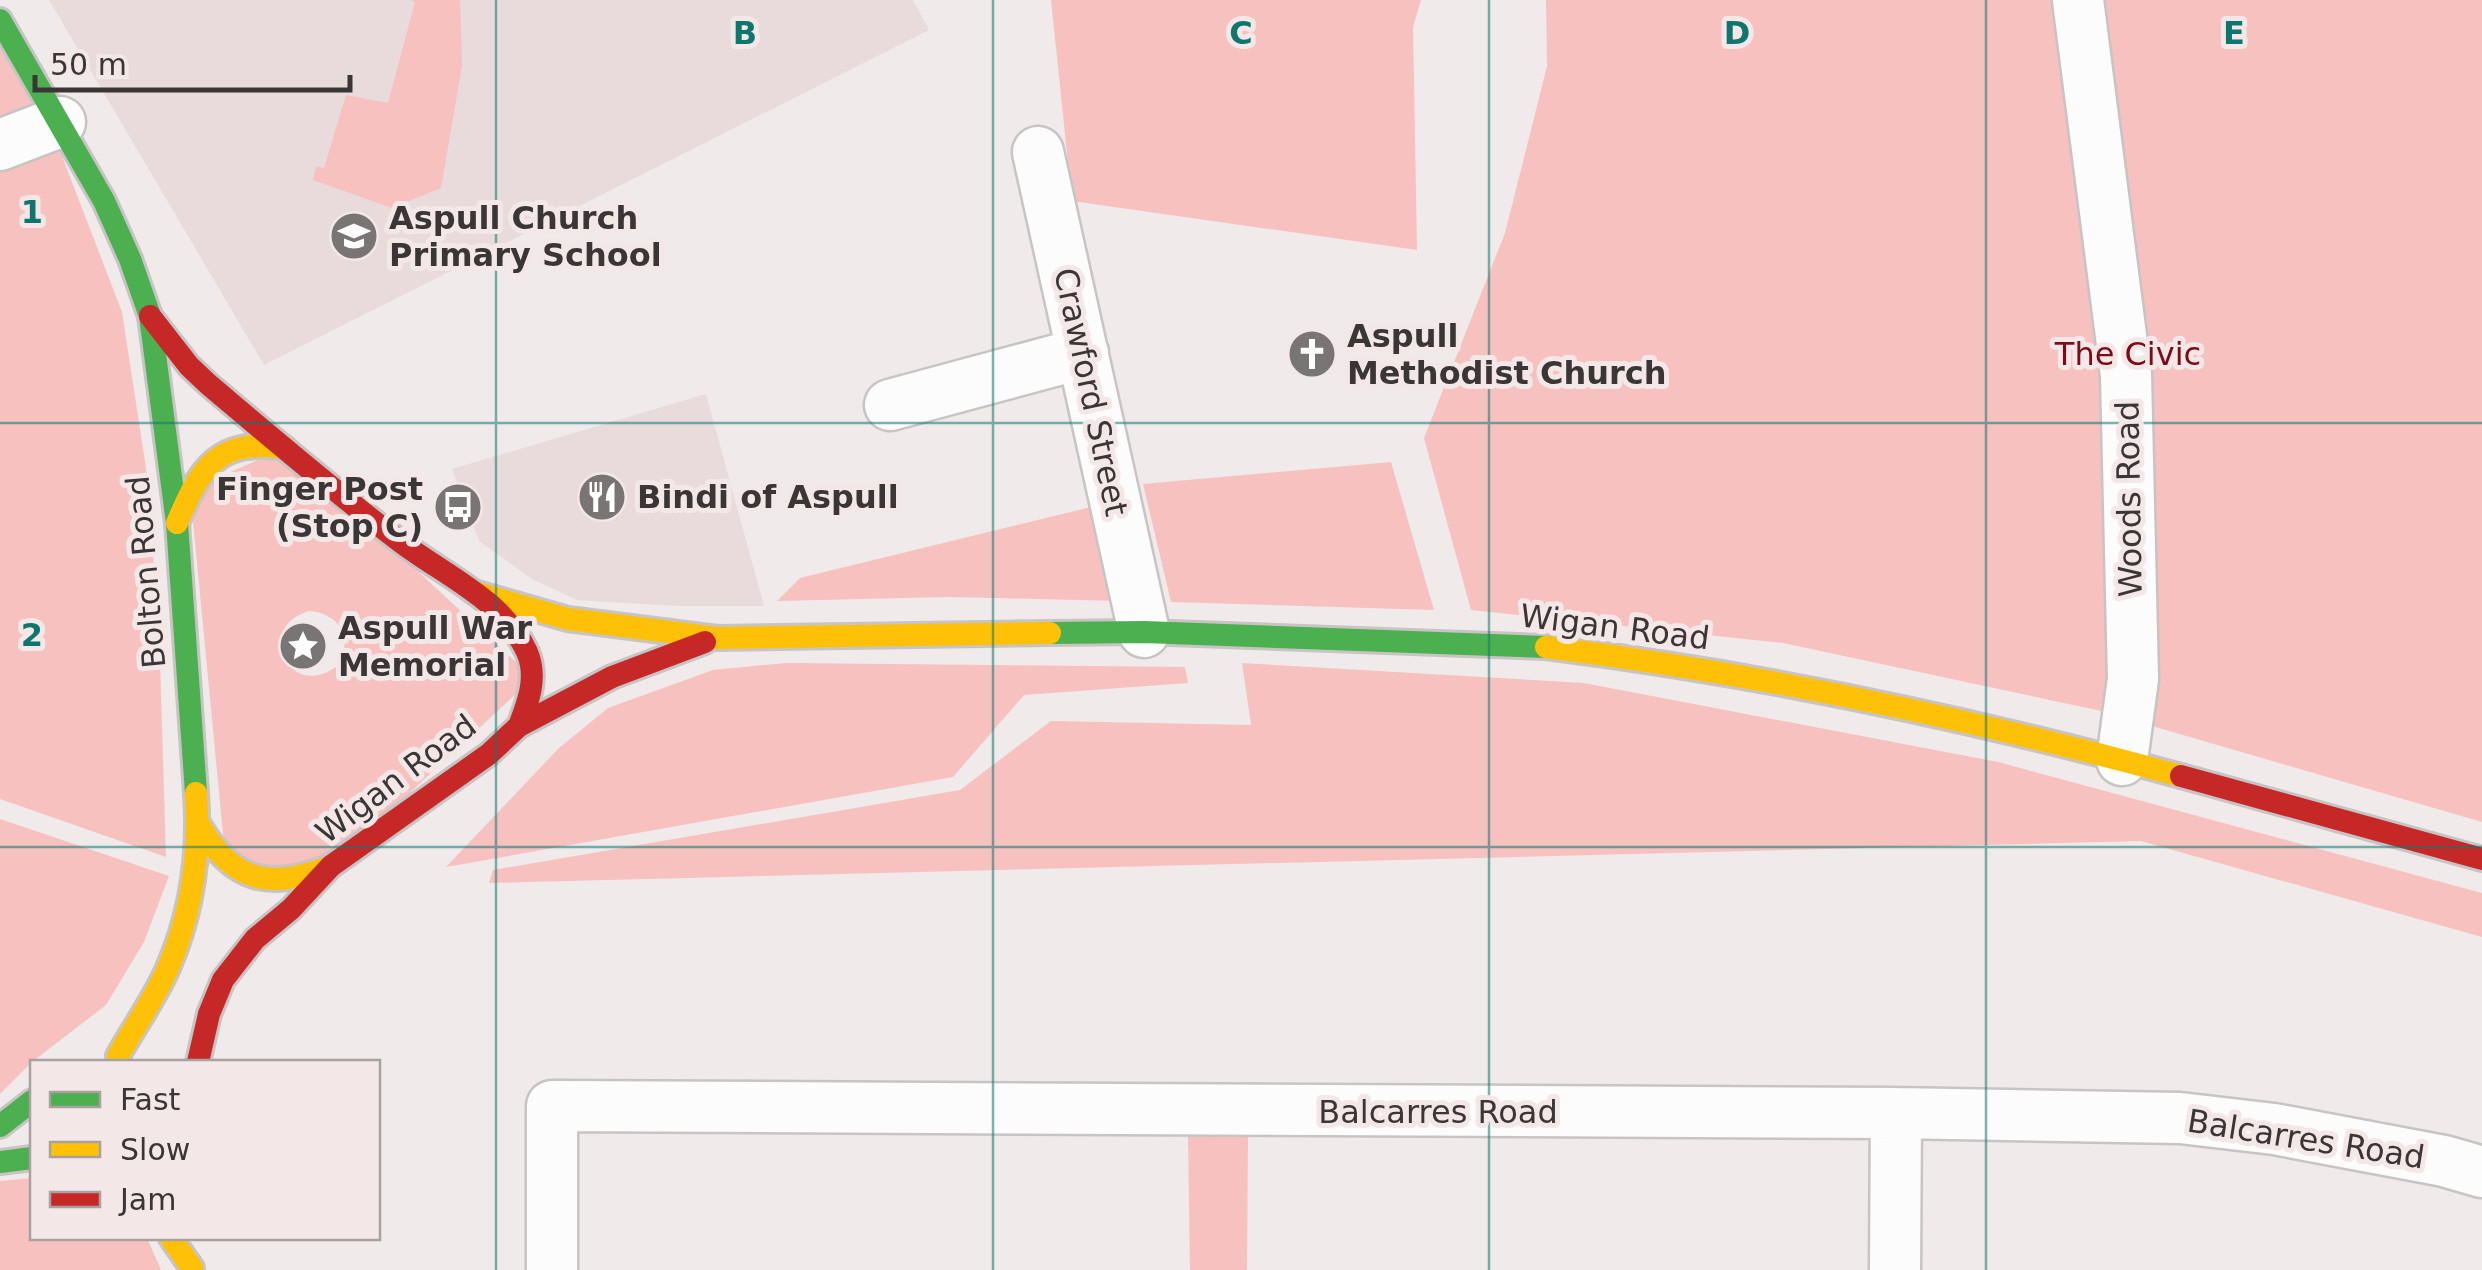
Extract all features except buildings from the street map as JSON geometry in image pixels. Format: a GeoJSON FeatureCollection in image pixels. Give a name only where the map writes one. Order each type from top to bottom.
{"type":"FeatureCollection","features":[{"type":"Feature","properties":{"kind":"main road","name":"Bolton Road"},"geometry":{"type":"LineString","coordinates":[[0,20],[104,200],[130,259],[150,316],[178,524],[198,823],[194,882],[180,934],[156,992],[120,1058]]}},
{"type":"Feature","properties":{"kind":"main road","name":"Bolton Road"},"geometry":{"type":"LineString","coordinates":[[150,316],[188,366],[420,558],[476,593]]}},
{"type":"Feature","properties":{"kind":"main road"},"geometry":{"type":"LineString","coordinates":[[178,524],[190,490],[207,468],[229,451],[252,444],[285,448]]}},
{"type":"Feature","properties":{"kind":"main road","name":"Wigan Road"},"geometry":{"type":"LineString","coordinates":[[476,593],[568,619],[718,638],[1144,632],[1545,648],[1658,661],[1864,697],[2122,760],[2482,859]]}},
{"type":"Feature","properties":{"kind":"main road"},"geometry":{"type":"LineString","coordinates":[[476,593],[507,622],[529,656],[533,678],[519,726]]}},
{"type":"Feature","properties":{"kind":"main road","name":"Wigan Road"},"geometry":{"type":"LineString","coordinates":[[198,1060],[210,1014],[230,970],[255,939],[291,909],[331,866],[489,754],[519,726],[612,676],[718,638]]}},
{"type":"Feature","properties":{"kind":"main road","name":"Bolton Road"},"geometry":{"type":"LineString","coordinates":[[198,823],[210,847],[226,865],[250,876],[278,882],[307,878],[331,866]]}},
{"type":"Feature","properties":{"kind":"main road"},"geometry":{"type":"LineString","coordinates":[[0,1126],[30,1103]]}},
{"type":"Feature","properties":{"kind":"main road"},"geometry":{"type":"LineString","coordinates":[[0,1162],[30,1158]]}},
{"type":"Feature","properties":{"kind":"main road"},"geometry":{"type":"LineString","coordinates":[[173,1240],[192,1269]]}},
{"type":"Feature","properties":{"kind":"main road"},"geometry":{"type":"LineString","coordinates":[[191,1240],[192,1269]]}},
{"type":"Feature","properties":{"kind":"street","name":"Woods Road"},"geometry":{"type":"LineString","coordinates":[[2078,0],[2126,375],[2133,679],[2122,760]]}},
{"type":"Feature","properties":{"kind":"street"},"geometry":{"type":"LineString","coordinates":[[0,145],[60,122]]}},
{"type":"Feature","properties":{"kind":"street","name":"Crawford Street"},"geometry":{"type":"LineString","coordinates":[[1038,152],[1144,632]]}},
{"type":"Feature","properties":{"kind":"street"},"geometry":{"type":"LineString","coordinates":[[890,405],[1083,352]]}},
{"type":"Feature","properties":{"kind":"street","name":"Balcarres Road"},"geometry":{"type":"LineString","coordinates":[[552,1270],[552,1106],[2180,1118],[2274,1129],[2444,1161],[2482,1172]]}},
{"type":"Feature","properties":{"kind":"street"},"geometry":{"type":"LineString","coordinates":[[1895,1270],[1896,1114]]}},
{"type":"Feature","properties":{"kind":"shaded area","name":"Aspull Church Primary School"},"geometry":{"type":"Polygon","coordinates":[[[49,0],[913,0],[929,30],[264,365],[49,0]]]}},
{"type":"Feature","properties":{"kind":"shaded area"},"geometry":{"type":"Polygon","coordinates":[[[706,394],[764,606],[577,600],[532,579],[479,541],[452,469],[706,394]]]}},
{"type":"Feature","properties":{"kind":"green space"},"geometry":{"type":"Polygon","coordinates":[[[409,0],[460,0],[462,66],[441,188],[392,208],[313,180],[316,166],[324,168],[346,95],[388,103],[415,2],[409,0]]]}},
{"type":"Feature","properties":{"kind":"green space"},"geometry":{"type":"Polygon","coordinates":[[[1051,0],[1421,0],[1413,27],[1417,250],[1072,201],[1051,0]]]}},
{"type":"Feature","properties":{"kind":"green space","name":"The Civic"},"geometry":{"type":"Polygon","coordinates":[[[1546,0],[2482,0],[2482,822],[2097,710],[1783,643],[1471,610],[1424,438],[1505,233],[1547,66],[1546,0]]]}},
{"type":"Feature","properties":{"kind":"green space"},"geometry":{"type":"Polygon","coordinates":[[[0,37],[41,106],[0,119],[0,37]]]}},
{"type":"Feature","properties":{"kind":"green space"},"geometry":{"type":"Polygon","coordinates":[[[60,151],[122,312],[146,468],[159,629],[166,857],[0,799],[0,171],[60,151]]]}},
{"type":"Feature","properties":{"kind":"green space"},"geometry":{"type":"Polygon","coordinates":[[[285,448],[533,678],[331,866],[226,865],[190,490],[285,448]],[[310,611],[293,619],[283,631],[284,658],[292,669],[305,675],[320,675],[337,666],[342,656],[342,630],[321,613],[310,611]]]}},
{"type":"Feature","properties":{"kind":"green space"},"geometry":{"type":"Polygon","coordinates":[[[1391,462],[1434,610],[1171,602],[1143,484],[1391,462]]]}},
{"type":"Feature","properties":{"kind":"green space"},"geometry":{"type":"Polygon","coordinates":[[[1091,507],[1122,601],[949,597],[777,601],[800,578],[1091,507]]]}},
{"type":"Feature","properties":{"kind":"green space"},"geometry":{"type":"Polygon","coordinates":[[[786,663],[1185,667],[1188,683],[1024,695],[953,777],[446,867],[559,748],[608,708],[713,670],[786,663]]]}},
{"type":"Feature","properties":{"kind":"green space"},"geometry":{"type":"Polygon","coordinates":[[[1242,663],[1584,683],[1998,762],[2482,893],[2482,937],[2141,841],[489,883],[493,870],[960,790],[1051,721],[1251,725],[1242,663]]]}},
{"type":"Feature","properties":{"kind":"green space"},"geometry":{"type":"Polygon","coordinates":[[[0,819],[169,876],[144,942],[106,1005],[30,1060],[0,1094],[0,819]]]}},
{"type":"Feature","properties":{"kind":"green space"},"geometry":{"type":"Polygon","coordinates":[[[1188,1136],[1248,1137],[1247,1270],[1190,1270],[1188,1136]]]}},
{"type":"Feature","properties":{"kind":"green space"},"geometry":{"type":"Polygon","coordinates":[[[30,1178],[30,1240],[148,1240],[161,1270],[0,1270],[0,1181],[30,1178]]]}},
{"type":"Feature","properties":{"kind":"traffic: fast"},"geometry":{"type":"LineString","coordinates":[[0,20],[104,201],[150,316],[177,523],[196,793]]}},
{"type":"Feature","properties":{"kind":"traffic: fast"},"geometry":{"type":"LineString","coordinates":[[1050,633],[1144,632],[1546,647]]}},
{"type":"Feature","properties":{"kind":"traffic: fast"},"geometry":{"type":"LineString","coordinates":[[0,1126],[30,1103]]}},
{"type":"Feature","properties":{"kind":"traffic: fast"},"geometry":{"type":"LineString","coordinates":[[0,1162],[30,1158]]}},
{"type":"Feature","properties":{"kind":"traffic: slow"},"geometry":{"type":"LineString","coordinates":[[177,523],[195,486],[215,460],[244,447],[285,448]]}},
{"type":"Feature","properties":{"kind":"traffic: slow"},"geometry":{"type":"LineString","coordinates":[[477,593],[568,619],[717,638],[1050,633]]}},
{"type":"Feature","properties":{"kind":"traffic: slow"},"geometry":{"type":"LineString","coordinates":[[1546,647],[1866,700],[2181,776]]}},
{"type":"Feature","properties":{"kind":"traffic: slow"},"geometry":{"type":"LineString","coordinates":[[118,1056],[163,979],[183,926],[195,860],[196,793]]}},
{"type":"Feature","properties":{"kind":"traffic: slow"},"geometry":{"type":"LineString","coordinates":[[198,823],[224,858],[254,876],[289,878],[331,866]]}},
{"type":"Feature","properties":{"kind":"traffic: slow"},"geometry":{"type":"LineString","coordinates":[[172,1240],[192,1268]]}},
{"type":"Feature","properties":{"kind":"traffic: jam"},"geometry":{"type":"LineString","coordinates":[[150,316],[208,384],[377,524],[472,590],[504,618],[527,652],[532,671],[519,726]]}},
{"type":"Feature","properties":{"kind":"traffic: jam"},"geometry":{"type":"LineString","coordinates":[[198,1060],[209,1014],[223,980],[255,939],[291,909],[331,866],[489,754],[519,726],[612,677],[705,642]]}},
{"type":"Feature","properties":{"kind":"traffic: jam"},"geometry":{"type":"LineString","coordinates":[[2181,776],[2482,859]]}},
{"type":"Feature","properties":{"kind":"place","name":"Aspull Church Primary School"},"geometry":{"type":"Point","coordinates":[354,236]}},
{"type":"Feature","properties":{"kind":"place","name":"Aspull Methodist Church"},"geometry":{"type":"Point","coordinates":[1312,354]}},
{"type":"Feature","properties":{"kind":"place","name":"Bindi of Aspull"},"geometry":{"type":"Point","coordinates":[602,497]}},
{"type":"Feature","properties":{"kind":"place","name":"Finger Post (Stop C)"},"geometry":{"type":"Point","coordinates":[458,507]}},
{"type":"Feature","properties":{"kind":"place","name":"Aspull War Memorial"},"geometry":{"type":"Point","coordinates":[303,646]}}]}
